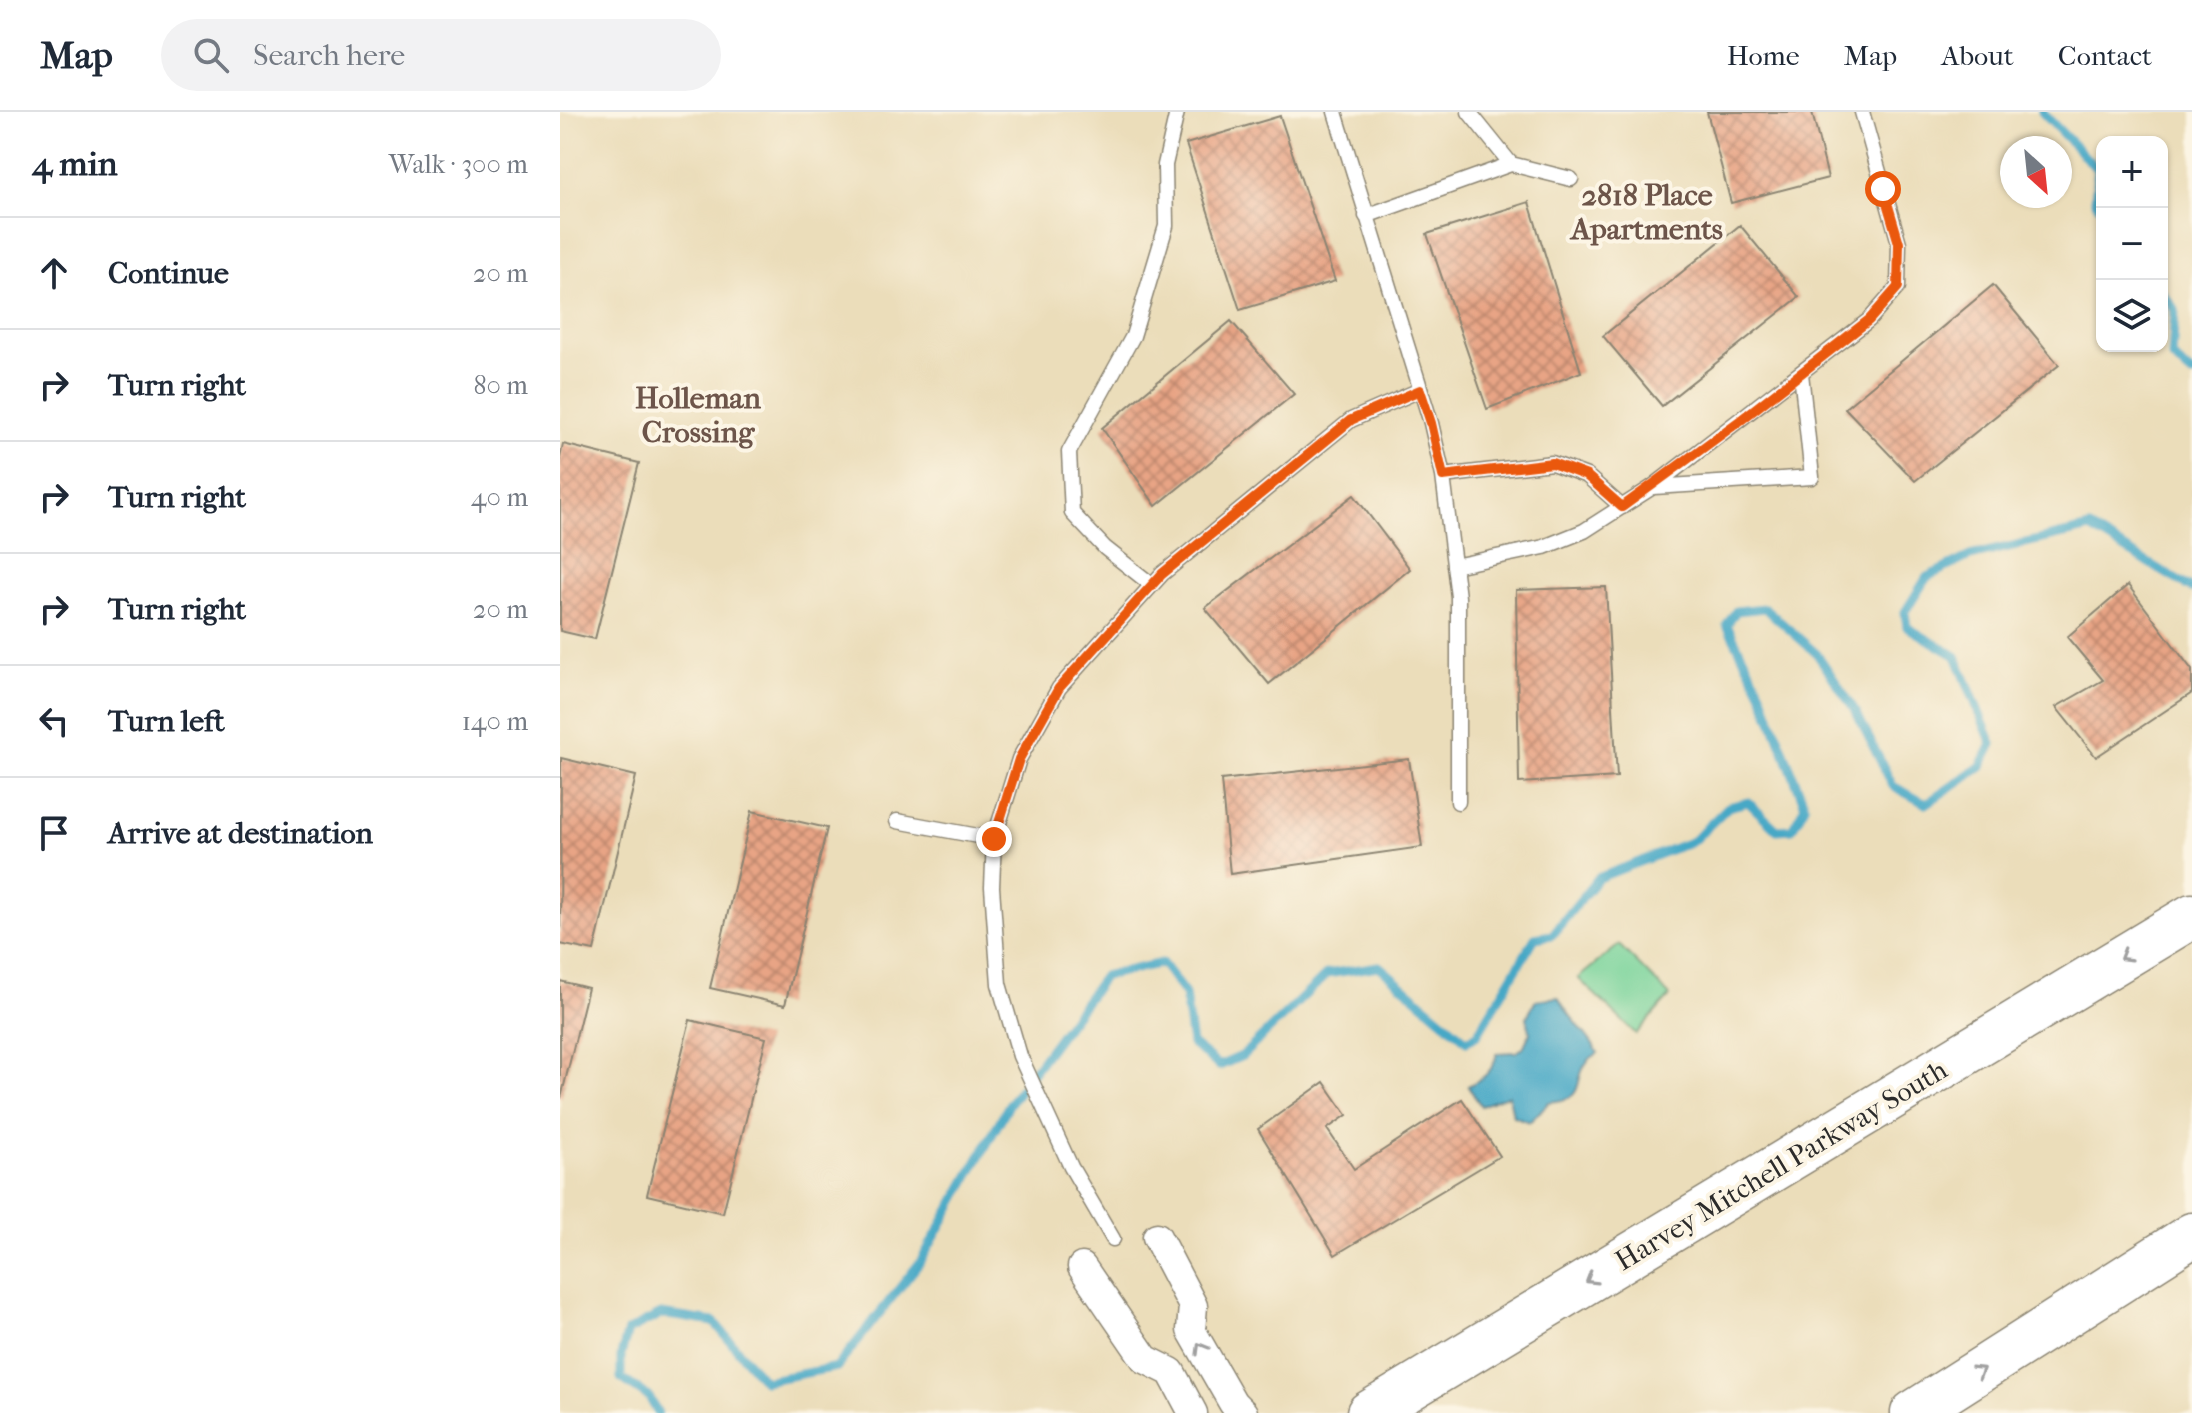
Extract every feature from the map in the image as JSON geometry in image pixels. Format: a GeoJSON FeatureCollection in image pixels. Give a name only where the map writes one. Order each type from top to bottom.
{"type":"FeatureCollection","features":[{"type":"Feature","properties":{"kind":"highway","name":"Harvey Mitchell Parkway South"},"geometry":{"type":"LineString","coordinates":[[1369,1413],[2192,916]]}},
{"type":"Feature","properties":{"kind":"highway"},"geometry":{"type":"LineString","coordinates":[[1913,1413],[2192,1235]]}},
{"type":"Feature","properties":{"kind":"street"},"geometry":{"type":"LineString","coordinates":[[1157,1237],[1193,1306],[1191,1330],[1233,1403],[1243,1413]]}},
{"type":"Feature","properties":{"kind":"street"},"geometry":{"type":"LineString","coordinates":[[1082,1267],[1145,1359],[1171,1372],[1193,1413]]}},
{"type":"Feature","properties":{"kind":"lane"},"geometry":{"type":"LineString","coordinates":[[1152,585],[1105,548],[1072,513],[1069,452],[1133,336],[1166,226],[1165,165],[1177,112]]}},
{"type":"Feature","properties":{"kind":"lane"},"geometry":{"type":"LineString","coordinates":[[1335,112],[1431,423],[1443,476],[1458,597],[1458,802]]}},
{"type":"Feature","properties":{"kind":"lane"},"geometry":{"type":"LineString","coordinates":[[1469,112],[1511,164]]}},
{"type":"Feature","properties":{"kind":"lane"},"geometry":{"type":"LineString","coordinates":[[1454,566],[1544,547],[1584,531],[1651,488],[1869,320],[1898,287],[1899,243],[1862,112]]}},
{"type":"Feature","properties":{"kind":"lane"},"geometry":{"type":"LineString","coordinates":[[1366,216],[1511,164],[1571,179]]}},
{"type":"Feature","properties":{"kind":"lane"},"geometry":{"type":"LineString","coordinates":[[1651,488],[1812,477],[1801,373]]}},
{"type":"Feature","properties":{"kind":"lane"},"geometry":{"type":"LineString","coordinates":[[1113,1239],[1071,1167],[1020,1056],[999,984],[992,887],[994,839],[1019,759],[1059,688],[1162,574],[1351,420],[1420,390]]}},
{"type":"Feature","properties":{"kind":"lane"},"geometry":{"type":"LineString","coordinates":[[1443,476],[1552,463],[1587,476],[1622,507]]}},
{"type":"Feature","properties":{"kind":"lane"},"geometry":{"type":"LineString","coordinates":[[897,821],[994,839]]}},
{"type":"Feature","properties":{"kind":"green space"},"geometry":{"type":"Polygon","coordinates":[[[1619,945],[1670,996],[1636,1034],[1578,978],[1619,945]]]}},
{"type":"Feature","properties":{"kind":"water"},"geometry":{"type":"Polygon","coordinates":[[[1558,997],[1598,1053],[1583,1069],[1575,1093],[1549,1102],[1530,1122],[1513,1116],[1509,1095],[1481,1106],[1468,1086],[1487,1074],[1497,1053],[1516,1052],[1523,1048],[1530,1033],[1527,1017],[1536,1000],[1558,997]]]}},
{"type":"Feature","properties":{"kind":"building"},"geometry":{"type":"Polygon","coordinates":[[[1707,112],[1812,112],[1828,178],[1731,203],[1707,112]]]}},
{"type":"Feature","properties":{"kind":"building"},"geometry":{"type":"Polygon","coordinates":[[[1280,116],[1335,281],[1240,310],[1186,144],[1280,116]]]}},
{"type":"Feature","properties":{"kind":"building"},"geometry":{"type":"Polygon","coordinates":[[[1529,202],[1581,372],[1487,409],[1427,234],[1529,202]]]}},
{"type":"Feature","properties":{"kind":"building"},"geometry":{"type":"Polygon","coordinates":[[[1740,225],[1799,297],[1662,406],[1603,336],[1740,225]]]}},
{"type":"Feature","properties":{"kind":"building"},"geometry":{"type":"Polygon","coordinates":[[[1993,285],[2059,365],[1915,481],[1845,408],[1993,285]]]}},
{"type":"Feature","properties":{"kind":"building"},"geometry":{"type":"Polygon","coordinates":[[[1231,321],[1294,394],[1156,506],[1102,428],[1231,321]]]}},
{"type":"Feature","properties":{"kind":"building"},"geometry":{"type":"Polygon","coordinates":[[[563,444],[639,463],[595,639],[560,631],[560,458],[563,444]]]}},
{"type":"Feature","properties":{"kind":"building"},"geometry":{"type":"Polygon","coordinates":[[[1354,495],[1410,569],[1269,684],[1205,608],[1354,495]]]}},
{"type":"Feature","properties":{"kind":"building"},"geometry":{"type":"Polygon","coordinates":[[[2128,585],[2192,670],[2192,693],[2096,757],[2056,707],[2103,680],[2067,637],[2128,585]]]}},
{"type":"Feature","properties":{"kind":"building"},"geometry":{"type":"Polygon","coordinates":[[[1606,587],[1617,777],[1519,783],[1516,590],[1606,587]]]}},
{"type":"Feature","properties":{"kind":"building"},"geometry":{"type":"Polygon","coordinates":[[[561,758],[636,776],[594,951],[560,944],[561,758]]]}},
{"type":"Feature","properties":{"kind":"building"},"geometry":{"type":"Polygon","coordinates":[[[1409,759],[1422,847],[1230,874],[1221,780],[1409,759]]]}},
{"type":"Feature","properties":{"kind":"building"},"geometry":{"type":"Polygon","coordinates":[[[752,811],[827,828],[785,1005],[710,988],[752,811]]]}},
{"type":"Feature","properties":{"kind":"building"},"geometry":{"type":"Polygon","coordinates":[[[560,981],[588,988],[561,1098],[560,1098],[560,981]]]}},
{"type":"Feature","properties":{"kind":"building"},"geometry":{"type":"Polygon","coordinates":[[[690,1020],[766,1038],[723,1213],[647,1195],[690,1020]]]}},
{"type":"Feature","properties":{"kind":"building"},"geometry":{"type":"Polygon","coordinates":[[[1324,1082],[1347,1115],[1327,1129],[1354,1169],[1462,1099],[1500,1156],[1335,1255],[1258,1129],[1324,1082]]]}},
{"type":"Feature","properties":{"kind":"waterway"},"geometry":{"type":"LineString","coordinates":[[2042,112],[2098,170],[2095,201],[2100,208]]}},
{"type":"Feature","properties":{"kind":"waterway"},"geometry":{"type":"LineString","coordinates":[[2168,300],[2175,310],[2172,357],[2192,374]]}},
{"type":"Feature","properties":{"kind":"waterway"},"geometry":{"type":"LineString","coordinates":[[658,1413],[649,1397],[621,1378],[621,1355],[628,1331],[661,1314],[714,1322],[764,1381],[837,1367],[921,1261],[1010,1103],[1104,976],[1162,963],[1185,994],[1192,1044],[1219,1066],[1242,1056],[1327,974],[1379,966],[1467,1041],[1477,1035],[1535,938],[1552,935],[1598,878],[1693,841],[1728,807],[1748,802],[1777,830],[1792,829],[1805,806],[1761,692],[1727,625],[1736,611],[1765,608],[1817,654],[1856,712],[1893,786],[1926,804],[1981,766],[1992,744],[1956,656],[1907,627],[1905,612],[1927,577],[1970,556],[2090,528],[2192,589]]}},
{"type":"Feature","properties":{"kind":"district","name":"2818 Place Apartments"},"geometry":{"type":"Point","coordinates":[1647,212]}},
{"type":"Feature","properties":{"kind":"district","name":"Holleman Crossing"},"geometry":{"type":"Point","coordinates":[698,415]}},
{"type":"Feature","properties":{"kind":"route"},"geometry":{"type":"LineString","coordinates":[[994,839],[1019,759],[1059,688],[1162,574],[1351,420],[1420,390],[1443,476],[1552,463],[1587,476],[1622,507],[1741,420],[1869,320],[1898,287],[1899,243],[1883,189]]}}]}
